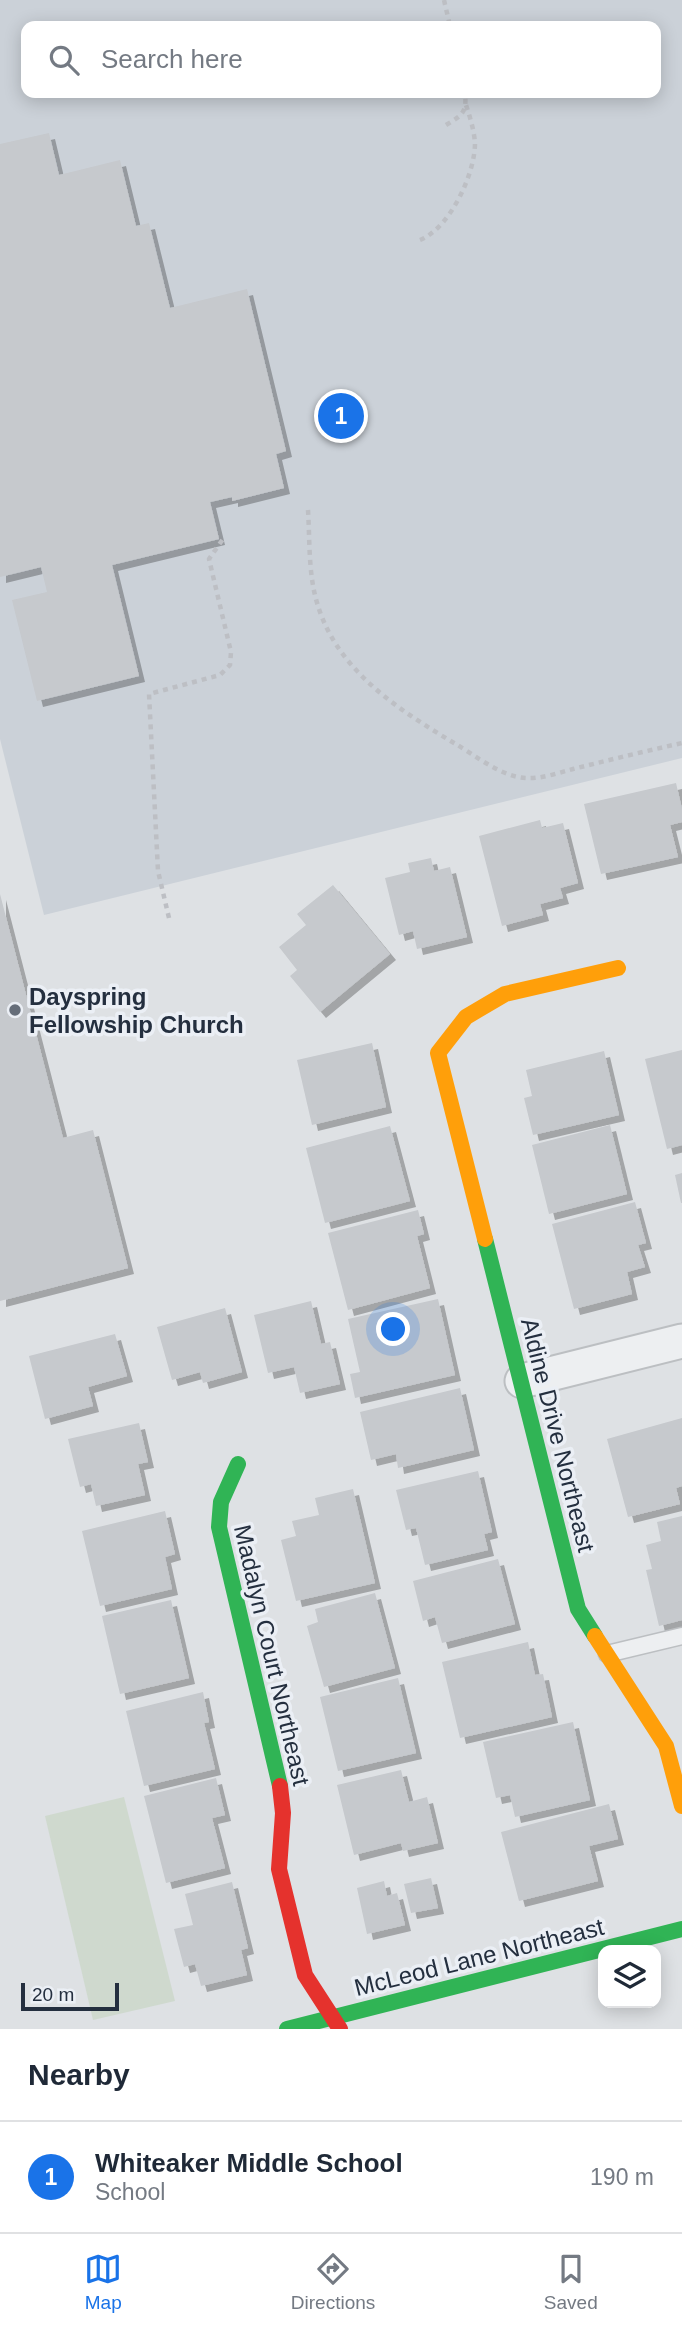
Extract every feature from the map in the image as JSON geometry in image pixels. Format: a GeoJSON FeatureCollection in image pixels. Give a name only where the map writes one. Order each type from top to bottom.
{"type":"FeatureCollection","features":[{"type":"Feature","properties":{"kind":"street","name":"Aldine Drive Northeast"},"geometry":{"type":"LineString","coordinates":[[618,968],[505,994],[466,1017],[438,1053],[578,1609],[666,1746],[682,1806]]}},
{"type":"Feature","properties":{"kind":"street"},"geometry":{"type":"LineString","coordinates":[[522,1381],[682,1341]]}},
{"type":"Feature","properties":{"kind":"street","name":"Madalyn Court Northeast"},"geometry":{"type":"LineString","coordinates":[[238,1464],[222,1496],[218,1514],[219,1527],[281,1789],[283,1813],[279,1869],[305,1975],[336,2023]]}},
{"type":"Feature","properties":{"kind":"street","name":"McLeod Lane Northeast"},"geometry":{"type":"LineString","coordinates":[[287,2029],[336,2023],[682,1929]]}},
{"type":"Feature","properties":{"kind":"lane"},"geometry":{"type":"LineString","coordinates":[[607,1654],[682,1636]]}},
{"type":"Feature","properties":{"kind":"path"},"geometry":{"type":"LineString","coordinates":[[444,0],[449,21]]}},
{"type":"Feature","properties":{"kind":"path"},"geometry":{"type":"LineString","coordinates":[[420,240],[434,232],[453,209],[473,160],[475,142],[465,98]]}},
{"type":"Feature","properties":{"kind":"path"},"geometry":{"type":"LineString","coordinates":[[446,125],[464,112],[466,105]]}},
{"type":"Feature","properties":{"kind":"path"},"geometry":{"type":"LineString","coordinates":[[308,510],[310,570],[324,621],[350,663],[406,714],[494,767],[525,778],[549,775],[682,743]]}},
{"type":"Feature","properties":{"kind":"path"},"geometry":{"type":"LineString","coordinates":[[169,918],[158,871],[149,694],[220,675],[230,666],[231,652],[209,562],[223,539]]}},
{"type":"Feature","properties":{"kind":"shaded area"},"geometry":{"type":"Polygon","coordinates":[[[0,0],[682,0],[682,758],[44,915],[0,739],[0,0]]]}},
{"type":"Feature","properties":{"kind":"shaded area"},"geometry":{"type":"Polygon","coordinates":[[[124,1797],[175,2001],[93,2020],[45,1816],[124,1797]]]}},
{"type":"Feature","properties":{"kind":"building"},"geometry":{"type":"Polygon","coordinates":[[[49,133],[59,175],[120,160],[136,226],[149,223],[170,308],[247,289],[286,451],[276,454],[284,488],[232,501],[232,497],[210,502],[219,539],[112,565],[139,676],[37,701],[12,600],[47,592],[41,567],[0,577],[0,144],[49,133]]]}},
{"type":"Feature","properties":{"kind":"building"},"geometry":{"type":"Polygon","coordinates":[[[676,783],[682,822],[670,825],[678,857],[601,874],[584,804],[676,783]]]}},
{"type":"Feature","properties":{"kind":"building"},"geometry":{"type":"Polygon","coordinates":[[[540,820],[542,828],[563,823],[578,883],[560,888],[563,898],[540,904],[543,915],[502,926],[479,836],[540,820]]]}},
{"type":"Feature","properties":{"kind":"building"},"geometry":{"type":"Polygon","coordinates":[[[431,858],[434,871],[450,867],[467,937],[417,949],[413,931],[399,935],[385,878],[410,872],[408,863],[431,858]]]}},
{"type":"Feature","properties":{"kind":"building"},"geometry":{"type":"Polygon","coordinates":[[[333,885],[390,954],[320,1012],[290,976],[297,970],[279,947],[306,925],[297,914],[333,885]]]}},
{"type":"Feature","properties":{"kind":"building","name":"Dayspring Fellowship Church"},"geometry":{"type":"Polygon","coordinates":[[[0,894],[63,1138],[93,1130],[128,1268],[0,1301],[0,894]]]}},
{"type":"Feature","properties":{"kind":"building"},"geometry":{"type":"Polygon","coordinates":[[[372,1043],[386,1107],[312,1125],[297,1060],[372,1043]]]}},
{"type":"Feature","properties":{"kind":"building"},"geometry":{"type":"Polygon","coordinates":[[[682,1050],[682,1145],[667,1149],[645,1059],[682,1050]]]}},
{"type":"Feature","properties":{"kind":"building"},"geometry":{"type":"Polygon","coordinates":[[[604,1051],[619,1115],[533,1135],[524,1098],[532,1096],[526,1070],[604,1051]]]}},
{"type":"Feature","properties":{"kind":"building"},"geometry":{"type":"Polygon","coordinates":[[[610,1125],[627,1194],[549,1214],[532,1145],[610,1125]]]}},
{"type":"Feature","properties":{"kind":"building"},"geometry":{"type":"Polygon","coordinates":[[[390,1126],[410,1201],[325,1223],[306,1148],[390,1126]]]}},
{"type":"Feature","properties":{"kind":"building"},"geometry":{"type":"Polygon","coordinates":[[[682,1173],[682,1203],[681,1203],[675,1175],[682,1173]]]}},
{"type":"Feature","properties":{"kind":"building"},"geometry":{"type":"Polygon","coordinates":[[[635,1202],[646,1243],[638,1245],[645,1267],[627,1272],[632,1294],[574,1309],[552,1224],[635,1202]]]}},
{"type":"Feature","properties":{"kind":"building"},"geometry":{"type":"Polygon","coordinates":[[[418,1210],[424,1234],[417,1236],[430,1288],[348,1310],[328,1233],[418,1210]]]}},
{"type":"Feature","properties":{"kind":"building"},"geometry":{"type":"Polygon","coordinates":[[[438,1299],[455,1375],[355,1398],[350,1374],[360,1372],[348,1319],[438,1299]]]}},
{"type":"Feature","properties":{"kind":"building"},"geometry":{"type":"Polygon","coordinates":[[[311,1301],[321,1344],[330,1342],[340,1384],[300,1393],[294,1367],[268,1373],[254,1315],[311,1301]]]}},
{"type":"Feature","properties":{"kind":"building"},"geometry":{"type":"Polygon","coordinates":[[[225,1308],[242,1372],[203,1383],[200,1372],[172,1380],[157,1327],[225,1308]]]}},
{"type":"Feature","properties":{"kind":"building"},"geometry":{"type":"Polygon","coordinates":[[[115,1334],[127,1376],[88,1387],[93,1406],[45,1419],[29,1356],[115,1334]]]}},
{"type":"Feature","properties":{"kind":"building"},"geometry":{"type":"Polygon","coordinates":[[[460,1388],[474,1450],[398,1468],[396,1454],[371,1460],[360,1412],[460,1388]]]}},
{"type":"Feature","properties":{"kind":"building"},"geometry":{"type":"Polygon","coordinates":[[[682,1418],[682,1486],[676,1488],[680,1504],[628,1517],[607,1439],[682,1418]]]}},
{"type":"Feature","properties":{"kind":"building"},"geometry":{"type":"Polygon","coordinates":[[[139,1423],[148,1462],[138,1464],[145,1495],[96,1506],[91,1484],[80,1487],[68,1439],[139,1423]]]}},
{"type":"Feature","properties":{"kind":"building"},"geometry":{"type":"Polygon","coordinates":[[[478,1471],[492,1532],[484,1534],[488,1550],[425,1565],[416,1528],[406,1530],[396,1490],[478,1471]]]}},
{"type":"Feature","properties":{"kind":"building"},"geometry":{"type":"Polygon","coordinates":[[[353,1489],[375,1583],[296,1601],[281,1540],[296,1536],[292,1521],[319,1515],[315,1498],[353,1489]]]}},
{"type":"Feature","properties":{"kind":"building"},"geometry":{"type":"Polygon","coordinates":[[[165,1511],[175,1554],[165,1557],[172,1589],[100,1606],[82,1531],[165,1511]]]}},
{"type":"Feature","properties":{"kind":"building"},"geometry":{"type":"Polygon","coordinates":[[[682,1516],[682,1620],[659,1626],[646,1570],[652,1569],[646,1545],[661,1541],[657,1522],[682,1516]]]}},
{"type":"Feature","properties":{"kind":"building"},"geometry":{"type":"Polygon","coordinates":[[[498,1559],[515,1624],[442,1643],[435,1617],[423,1621],[413,1581],[498,1559]]]}},
{"type":"Feature","properties":{"kind":"building"},"geometry":{"type":"Polygon","coordinates":[[[375,1593],[395,1668],[324,1687],[307,1626],[318,1622],[315,1609],[375,1593]]]}},
{"type":"Feature","properties":{"kind":"building"},"geometry":{"type":"Polygon","coordinates":[[[171,1600],[189,1678],[120,1694],[102,1616],[171,1600]]]}},
{"type":"Feature","properties":{"kind":"building"},"geometry":{"type":"Polygon","coordinates":[[[528,1642],[535,1675],[543,1674],[552,1717],[460,1738],[442,1662],[528,1642]]]}},
{"type":"Feature","properties":{"kind":"building"},"geometry":{"type":"Polygon","coordinates":[[[398,1678],[416,1753],[338,1771],[320,1697],[398,1678]]]}},
{"type":"Feature","properties":{"kind":"building"},"geometry":{"type":"Polygon","coordinates":[[[203,1692],[209,1722],[204,1723],[215,1769],[144,1786],[126,1711],[203,1692]]]}},
{"type":"Feature","properties":{"kind":"building"},"geometry":{"type":"Polygon","coordinates":[[[573,1722],[590,1800],[515,1817],[510,1795],[496,1798],[483,1742],[573,1722]]]}},
{"type":"Feature","properties":{"kind":"building"},"geometry":{"type":"Polygon","coordinates":[[[401,1770],[409,1802],[427,1797],[438,1843],[403,1851],[401,1843],[354,1855],[337,1785],[401,1770]]]}},
{"type":"Feature","properties":{"kind":"building"},"geometry":{"type":"Polygon","coordinates":[[[216,1778],[225,1815],[212,1818],[225,1868],[166,1883],[144,1796],[216,1778]]]}},
{"type":"Feature","properties":{"kind":"building"},"geometry":{"type":"Polygon","coordinates":[[[609,1804],[618,1839],[589,1846],[598,1881],[519,1901],[501,1832],[609,1804]]]}},
{"type":"Feature","properties":{"kind":"building"},"geometry":{"type":"Polygon","coordinates":[[[431,1878],[438,1908],[411,1913],[404,1884],[431,1878]]]}},
{"type":"Feature","properties":{"kind":"building"},"geometry":{"type":"Polygon","coordinates":[[[384,1881],[387,1896],[397,1893],[405,1925],[367,1934],[357,1888],[384,1881]]]}},
{"type":"Feature","properties":{"kind":"building"},"geometry":{"type":"Polygon","coordinates":[[[232,1882],[248,1948],[241,1950],[247,1975],[201,1986],[195,1964],[184,1967],[174,1929],[193,1925],[185,1894],[232,1882]]]}},
{"type":"Feature","properties":{"kind":"traffic: fast"},"geometry":{"type":"LineString","coordinates":[[485,1239],[578,1609],[595,1636]]}},
{"type":"Feature","properties":{"kind":"traffic: fast"},"geometry":{"type":"LineString","coordinates":[[238,1464],[221,1502],[219,1527],[280,1786]]}},
{"type":"Feature","properties":{"kind":"traffic: fast"},"geometry":{"type":"LineString","coordinates":[[287,2029],[682,1929]]}},
{"type":"Feature","properties":{"kind":"traffic: slow"},"geometry":{"type":"LineString","coordinates":[[485,1239],[438,1053],[466,1017],[505,994],[618,968]]}},
{"type":"Feature","properties":{"kind":"traffic: slow"},"geometry":{"type":"LineString","coordinates":[[595,1636],[666,1746],[682,1806]]}},
{"type":"Feature","properties":{"kind":"traffic: jam"},"geometry":{"type":"LineString","coordinates":[[280,1786],[283,1813],[279,1869],[305,1975],[340,2029]]}},
{"type":"Feature","properties":{"kind":"place","name":"Whiteaker Middle School"},"geometry":{"type":"Point","coordinates":[341,416]}},
{"type":"Feature","properties":{"kind":"place","name":"Dayspring Fellowship Church"},"geometry":{"type":"Point","coordinates":[15,1010]}}]}
